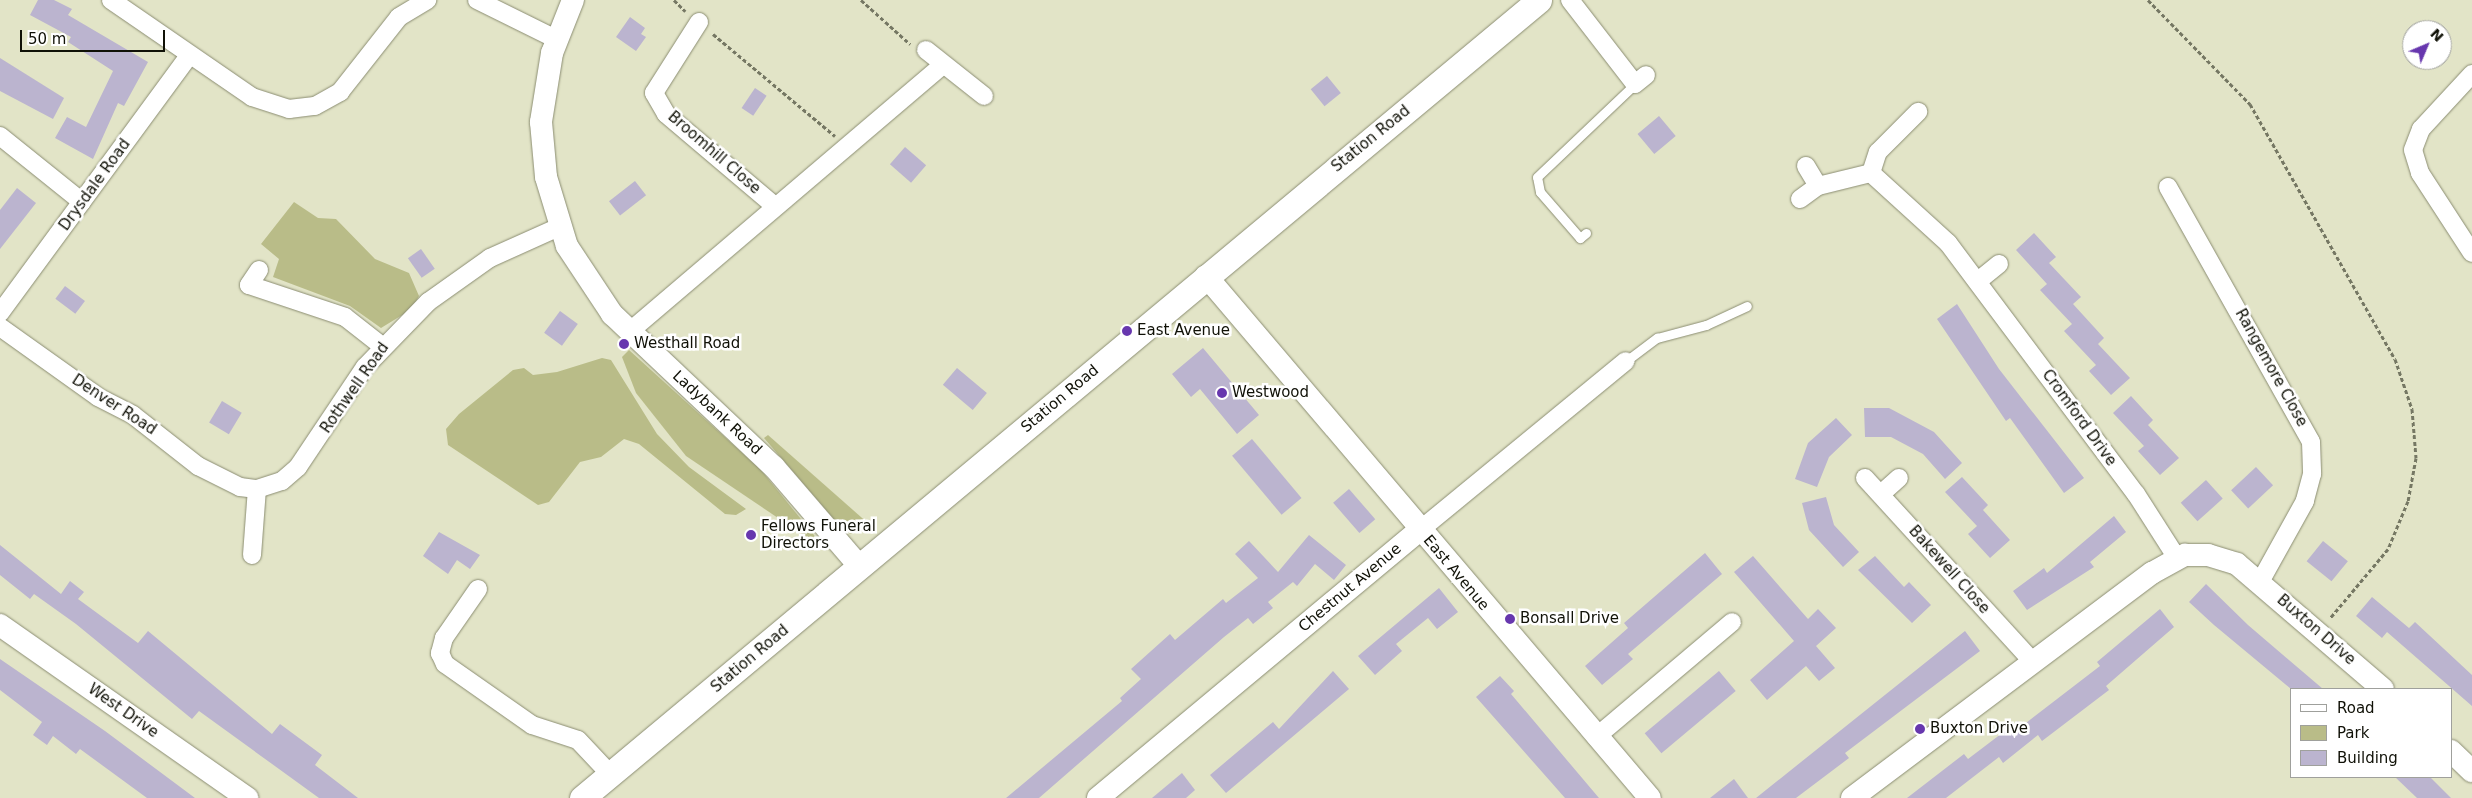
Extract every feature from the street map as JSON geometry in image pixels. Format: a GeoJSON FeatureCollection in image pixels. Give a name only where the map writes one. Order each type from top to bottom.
{"type":"FeatureCollection","features":[{"type":"Feature","properties":{"kind":"main road","name":"Station Road"},"geometry":{"type":"LineString","coordinates":[[582,798],[860,567],[1530,3]]}},
{"type":"Feature","properties":{"kind":"street"},"geometry":{"type":"LineString","coordinates":[[111,0],[189,56],[271,106],[315,106],[347,86],[399,17],[424,1]]}},
{"type":"Feature","properties":{"kind":"street"},"geometry":{"type":"LineString","coordinates":[[477,0],[556,39]]}},
{"type":"Feature","properties":{"kind":"street","name":"Ladybank Road"},"geometry":{"type":"LineString","coordinates":[[573,0],[556,39],[541,122],[546,178],[559,228],[586,280],[629,332],[768,461],[860,567]]}},
{"type":"Feature","properties":{"kind":"street"},"geometry":{"type":"LineString","coordinates":[[1570,0],[1641,79]]}},
{"type":"Feature","properties":{"kind":"street","name":"Broomhill Close"},"geometry":{"type":"LineString","coordinates":[[699,22],[654,93],[666,114],[775,206]]}},
{"type":"Feature","properties":{"kind":"street"},"geometry":{"type":"LineString","coordinates":[[926,50],[984,96]]}},
{"type":"Feature","properties":{"kind":"street","name":"Drysdale Road"},"geometry":{"type":"LineString","coordinates":[[0,313],[189,56]]}},
{"type":"Feature","properties":{"kind":"street"},"geometry":{"type":"LineString","coordinates":[[629,332],[775,206],[849,147],[943,65]]}},
{"type":"Feature","properties":{"kind":"street"},"geometry":{"type":"LineString","coordinates":[[2472,74],[2421,129],[2413,150],[2420,173],[2472,253]]}},
{"type":"Feature","properties":{"kind":"street"},"geometry":{"type":"LineString","coordinates":[[1800,199],[1818,186],[1871,173],[1878,152],[1918,112]]}},
{"type":"Feature","properties":{"kind":"street"},"geometry":{"type":"LineString","coordinates":[[0,136],[82,202]]}},
{"type":"Feature","properties":{"kind":"street"},"geometry":{"type":"LineString","coordinates":[[1806,166],[1818,186]]}},
{"type":"Feature","properties":{"kind":"street","name":"Cromford Drive"},"geometry":{"type":"LineString","coordinates":[[1871,173],[1948,242],[2136,494],[2177,558]]}},
{"type":"Feature","properties":{"kind":"street","name":"Rangemore Close"},"geometry":{"type":"LineString","coordinates":[[2168,188],[2311,442],[2312,474],[2305,501],[2260,582]]}},
{"type":"Feature","properties":{"kind":"street","name":"Rothwell Road"},"geometry":{"type":"LineString","coordinates":[[257,489],[282,481],[298,467],[382,346],[468,271],[559,228]]}},
{"type":"Feature","properties":{"kind":"street"},"geometry":{"type":"LineString","coordinates":[[1978,281],[1999,264]]}},
{"type":"Feature","properties":{"kind":"street"},"geometry":{"type":"LineString","coordinates":[[259,270],[249,285],[345,317],[382,346]]}},
{"type":"Feature","properties":{"kind":"street","name":"East Avenue"},"geometry":{"type":"LineString","coordinates":[[1206,276],[1596,737],[1650,798]]}},
{"type":"Feature","properties":{"kind":"street","name":"Denver Road"},"geometry":{"type":"LineString","coordinates":[[0,326],[98,397],[133,415],[198,466],[240,487],[257,489]]}},
{"type":"Feature","properties":{"kind":"street","name":"Chestnut Avenue"},"geometry":{"type":"LineString","coordinates":[[1098,798],[1626,361]]}},
{"type":"Feature","properties":{"kind":"street","name":"Bakewell Close"},"geometry":{"type":"LineString","coordinates":[[1866,478],[2033,662]]}},
{"type":"Feature","properties":{"kind":"street"},"geometry":{"type":"LineString","coordinates":[[1881,494],[1899,478]]}},
{"type":"Feature","properties":{"kind":"street"},"geometry":{"type":"LineString","coordinates":[[252,555],[257,489]]}},
{"type":"Feature","properties":{"kind":"street","name":"Buxton Drive"},"geometry":{"type":"LineString","coordinates":[[1852,798],[2033,662],[2177,558],[2197,554],[2228,559],[2260,582],[2381,688]]}},
{"type":"Feature","properties":{"kind":"street"},"geometry":{"type":"LineString","coordinates":[[478,589],[444,638],[440,653],[445,664],[532,725],[578,740],[610,774]]}},
{"type":"Feature","properties":{"kind":"street"},"geometry":{"type":"LineString","coordinates":[[1596,737],[1732,622]]}},
{"type":"Feature","properties":{"kind":"street","name":"West Drive"},"geometry":{"type":"LineString","coordinates":[[0,625],[247,798]]}},
{"type":"Feature","properties":{"kind":"street"},"geometry":{"type":"LineString","coordinates":[[2452,752],[2472,771]]}},
{"type":"Feature","properties":{"kind":"lane"},"geometry":{"type":"LineString","coordinates":[[1586,233],[1580,238],[1540,192],[1537,177],[1641,79]]}},
{"type":"Feature","properties":{"kind":"lane"},"geometry":{"type":"LineString","coordinates":[[1626,361],[1657,338],[1706,325],[1747,306]]}},
{"type":"Feature","properties":{"kind":"path"},"geometry":{"type":"LineString","coordinates":[[674,0],[849,147]]}},
{"type":"Feature","properties":{"kind":"path"},"geometry":{"type":"LineString","coordinates":[[861,0],[918,51],[926,50]]}},
{"type":"Feature","properties":{"kind":"path"},"geometry":{"type":"LineString","coordinates":[[2148,0],[2250,104],[2395,358],[2412,409],[2416,458],[2408,501],[2388,550],[2318,632]]}},
{"type":"Feature","properties":{"kind":"green space"},"geometry":{"type":"Polygon","coordinates":[[[294,202],[318,218],[336,219],[375,259],[409,273],[419,296],[412,309],[381,328],[350,306],[273,277],[279,259],[261,244],[294,202]]]}},
{"type":"Feature","properties":{"kind":"green space"},"geometry":{"type":"Polygon","coordinates":[[[629,350],[761,470],[827,551],[686,456],[636,393],[622,357],[629,350]]]}},
{"type":"Feature","properties":{"kind":"green space"},"geometry":{"type":"Polygon","coordinates":[[[602,358],[611,360],[657,434],[689,467],[746,509],[736,515],[725,514],[639,444],[624,439],[601,457],[580,462],[549,502],[538,505],[448,445],[446,429],[459,414],[513,370],[524,368],[533,375],[557,372],[602,358]]]}},
{"type":"Feature","properties":{"kind":"green space"},"geometry":{"type":"Polygon","coordinates":[[[768,435],[870,525],[851,534],[844,531],[764,438],[768,435]]]}},
{"type":"Feature","properties":{"kind":"building"},"geometry":{"type":"Polygon","coordinates":[[[38,0],[54,0],[72,9],[68,15],[148,62],[124,106],[118,103],[93,159],[55,138],[67,117],[86,127],[113,71],[68,42],[71,37],[30,15],[38,0]]]}},
{"type":"Feature","properties":{"kind":"building"},"geometry":{"type":"Polygon","coordinates":[[[630,17],[645,28],[641,34],[646,37],[636,51],[616,37],[630,17]]]}},
{"type":"Feature","properties":{"kind":"building"},"geometry":{"type":"Polygon","coordinates":[[[0,58],[64,98],[53,119],[0,91],[0,58]]]}},
{"type":"Feature","properties":{"kind":"building"},"geometry":{"type":"Polygon","coordinates":[[[1327,76],[1341,93],[1325,106],[1311,89],[1327,76]]]}},
{"type":"Feature","properties":{"kind":"building"},"geometry":{"type":"Polygon","coordinates":[[[755,88],[767,96],[753,116],[742,108],[755,88]]]}},
{"type":"Feature","properties":{"kind":"building"},"geometry":{"type":"Polygon","coordinates":[[[1659,116],[1676,136],[1654,154],[1638,134],[1659,116]]]}},
{"type":"Feature","properties":{"kind":"building"},"geometry":{"type":"Polygon","coordinates":[[[905,147],[926,165],[911,183],[890,164],[905,147]]]}},
{"type":"Feature","properties":{"kind":"building"},"geometry":{"type":"Polygon","coordinates":[[[635,181],[646,195],[620,216],[609,201],[635,181]]]}},
{"type":"Feature","properties":{"kind":"building"},"geometry":{"type":"Polygon","coordinates":[[[17,188],[36,203],[0,249],[0,210],[17,188]]]}},
{"type":"Feature","properties":{"kind":"building"},"geometry":{"type":"Polygon","coordinates":[[[2034,233],[2056,257],[2049,263],[2081,297],[2073,304],[2104,338],[2098,344],[2130,378],[2111,395],[2089,371],[2096,365],[2064,331],[2072,324],[2040,290],[2047,284],[2016,250],[2034,233]]]}},
{"type":"Feature","properties":{"kind":"building"},"geometry":{"type":"Polygon","coordinates":[[[421,249],[435,269],[422,278],[408,258],[421,249]]]}},
{"type":"Feature","properties":{"kind":"building"},"geometry":{"type":"Polygon","coordinates":[[[65,286],[85,301],[75,314],[55,299],[65,286]]]}},
{"type":"Feature","properties":{"kind":"building"},"geometry":{"type":"Polygon","coordinates":[[[1957,304],[1999,369],[2084,478],[2064,493],[2010,418],[2006,421],[1937,319],[1957,304]]]}},
{"type":"Feature","properties":{"kind":"building"},"geometry":{"type":"Polygon","coordinates":[[[560,311],[578,324],[562,346],[544,333],[560,311]]]}},
{"type":"Feature","properties":{"kind":"building","name":"Westwood"},"geometry":{"type":"Polygon","coordinates":[[[1203,348],[1259,415],[1237,434],[1200,389],[1191,397],[1172,374],[1203,348]]]}},
{"type":"Feature","properties":{"kind":"building"},"geometry":{"type":"Polygon","coordinates":[[[957,368],[987,393],[973,410],[943,385],[957,368]]]}},
{"type":"Feature","properties":{"kind":"building"},"geometry":{"type":"Polygon","coordinates":[[[2131,396],[2153,420],[2148,425],[2179,458],[2160,475],[2138,451],[2144,446],[2113,413],[2131,396]]]}},
{"type":"Feature","properties":{"kind":"building"},"geometry":{"type":"Polygon","coordinates":[[[222,401],[242,413],[229,434],[209,422],[222,401]]]}},
{"type":"Feature","properties":{"kind":"building"},"geometry":{"type":"Polygon","coordinates":[[[1864,408],[1889,408],[1934,432],[1962,463],[1945,479],[1923,454],[1891,437],[1865,437],[1864,408]]]}},
{"type":"Feature","properties":{"kind":"building"},"geometry":{"type":"Polygon","coordinates":[[[1836,418],[1852,435],[1829,457],[1817,487],[1795,479],[1808,443],[1836,418]]]}},
{"type":"Feature","properties":{"kind":"building"},"geometry":{"type":"Polygon","coordinates":[[[1252,439],[1301,498],[1282,515],[1232,456],[1252,439]]]}},
{"type":"Feature","properties":{"kind":"building"},"geometry":{"type":"Polygon","coordinates":[[[2256,467],[2273,485],[2248,508],[2231,490],[2256,467]]]}},
{"type":"Feature","properties":{"kind":"building"},"geometry":{"type":"Polygon","coordinates":[[[1962,477],[1988,505],[1983,510],[2010,540],[1990,558],[1968,534],[1977,526],[1945,492],[1962,477]]]}},
{"type":"Feature","properties":{"kind":"building"},"geometry":{"type":"Polygon","coordinates":[[[2206,480],[2223,499],[2197,521],[2181,503],[2206,480]]]}},
{"type":"Feature","properties":{"kind":"building"},"geometry":{"type":"Polygon","coordinates":[[[1349,489],[1375,519],[1359,533],[1333,503],[1349,489]]]}},
{"type":"Feature","properties":{"kind":"building"},"geometry":{"type":"Polygon","coordinates":[[[1826,497],[1834,525],[1859,552],[1843,567],[1809,530],[1802,503],[1826,497]]]}},
{"type":"Feature","properties":{"kind":"building"},"geometry":{"type":"Polygon","coordinates":[[[2114,516],[2126,532],[2090,562],[2094,567],[2027,610],[2013,591],[2044,568],[2047,573],[2114,516]]]}},
{"type":"Feature","properties":{"kind":"building"},"geometry":{"type":"Polygon","coordinates":[[[439,532],[480,555],[470,569],[457,560],[448,574],[423,556],[439,532]]]}},
{"type":"Feature","properties":{"kind":"building"},"geometry":{"type":"Polygon","coordinates":[[[1309,535],[1346,565],[1334,580],[1315,564],[1297,586],[1293,582],[1268,602],[1273,608],[1253,624],[1248,618],[1224,637],[1039,798],[1006,798],[1122,701],[1120,698],[1141,679],[1131,669],[1170,634],[1175,640],[1223,599],[1226,603],[1258,578],[1235,554],[1249,541],[1278,572],[1309,535]]]}},
{"type":"Feature","properties":{"kind":"building"},"geometry":{"type":"Polygon","coordinates":[[[2323,541],[2348,561],[2332,581],[2307,561],[2323,541]]]}},
{"type":"Feature","properties":{"kind":"building"},"geometry":{"type":"Polygon","coordinates":[[[0,545],[61,594],[70,581],[84,592],[78,599],[138,643],[148,631],[272,734],[280,724],[322,755],[315,765],[358,798],[319,798],[199,711],[192,719],[76,624],[34,594],[30,599],[0,575],[0,545]]]}},
{"type":"Feature","properties":{"kind":"building"},"geometry":{"type":"Polygon","coordinates":[[[1705,553],[1722,574],[1628,654],[1633,659],[1602,685],[1585,666],[1628,628],[1624,623],[1705,553]]]}},
{"type":"Feature","properties":{"kind":"building"},"geometry":{"type":"Polygon","coordinates":[[[1753,556],[1808,619],[1818,609],[1836,628],[1816,646],[1835,668],[1819,681],[1806,666],[1767,700],[1750,680],[1794,641],[1734,572],[1753,556]]]}},
{"type":"Feature","properties":{"kind":"building"},"geometry":{"type":"Polygon","coordinates":[[[1875,556],[1904,587],[1909,582],[1931,605],[1912,623],[1858,570],[1875,556]]]}},
{"type":"Feature","properties":{"kind":"building"},"geometry":{"type":"Polygon","coordinates":[[[2206,584],[2248,625],[2322,688],[2290,688],[2189,602],[2206,584]]]}},
{"type":"Feature","properties":{"kind":"building"},"geometry":{"type":"Polygon","coordinates":[[[1439,588],[1458,612],[1437,629],[1428,618],[1396,644],[1402,651],[1375,675],[1358,656],[1439,588]]]}},
{"type":"Feature","properties":{"kind":"building"},"geometry":{"type":"Polygon","coordinates":[[[2372,597],[2409,628],[2415,622],[2472,675],[2472,706],[2387,632],[2382,638],[2356,616],[2372,597]]]}},
{"type":"Feature","properties":{"kind":"building"},"geometry":{"type":"Polygon","coordinates":[[[2160,609],[2174,627],[2106,686],[2109,690],[2042,741],[2038,735],[2003,763],[1999,757],[1946,798],[1907,798],[1964,754],[1968,759],[2018,721],[2022,726],[2100,666],[2097,662],[2160,609]]]}},
{"type":"Feature","properties":{"kind":"building"},"geometry":{"type":"Polygon","coordinates":[[[1965,631],[1980,651],[1845,753],[1849,758],[1796,798],[1756,798],[1965,631]]]}},
{"type":"Feature","properties":{"kind":"building"},"geometry":{"type":"Polygon","coordinates":[[[0,659],[105,731],[195,798],[147,798],[80,749],[76,754],[53,736],[47,745],[33,735],[42,722],[0,690],[0,659]]]}},
{"type":"Feature","properties":{"kind":"building"},"geometry":{"type":"Polygon","coordinates":[[[1333,671],[1349,689],[1226,793],[1210,775],[1273,722],[1279,729],[1333,671]]]}},
{"type":"Feature","properties":{"kind":"building"},"geometry":{"type":"Polygon","coordinates":[[[1719,671],[1736,691],[1661,753],[1645,733],[1719,671]]]}},
{"type":"Feature","properties":{"kind":"building"},"geometry":{"type":"Polygon","coordinates":[[[1500,676],[1514,691],[1511,694],[1599,798],[1565,798],[1476,697],[1500,676]]]}},
{"type":"Feature","properties":{"kind":"building"},"geometry":{"type":"Polygon","coordinates":[[[1182,773],[1195,790],[1186,798],[1152,798],[1182,773]]]}},
{"type":"Feature","properties":{"kind":"building"},"geometry":{"type":"Polygon","coordinates":[[[2396,778],[2431,778],[2451,798],[2417,798],[2396,778]]]}},
{"type":"Feature","properties":{"kind":"building"},"geometry":{"type":"Polygon","coordinates":[[[1734,779],[1748,798],[1710,798],[1734,779]]]}},
{"type":"Feature","properties":{"kind":"place","name":"East Avenue"},"geometry":{"type":"Point","coordinates":[1127,331]}},
{"type":"Feature","properties":{"kind":"place","name":"Westhall Road"},"geometry":{"type":"Point","coordinates":[624,344]}},
{"type":"Feature","properties":{"kind":"place","name":"Westwood"},"geometry":{"type":"Point","coordinates":[1222,393]}},
{"type":"Feature","properties":{"kind":"place","name":"Fellows Funeral Directors"},"geometry":{"type":"Point","coordinates":[751,535]}},
{"type":"Feature","properties":{"kind":"place","name":"Bonsall Drive"},"geometry":{"type":"Point","coordinates":[1510,619]}},
{"type":"Feature","properties":{"kind":"place","name":"Buxton Drive"},"geometry":{"type":"Point","coordinates":[1920,729]}}]}
